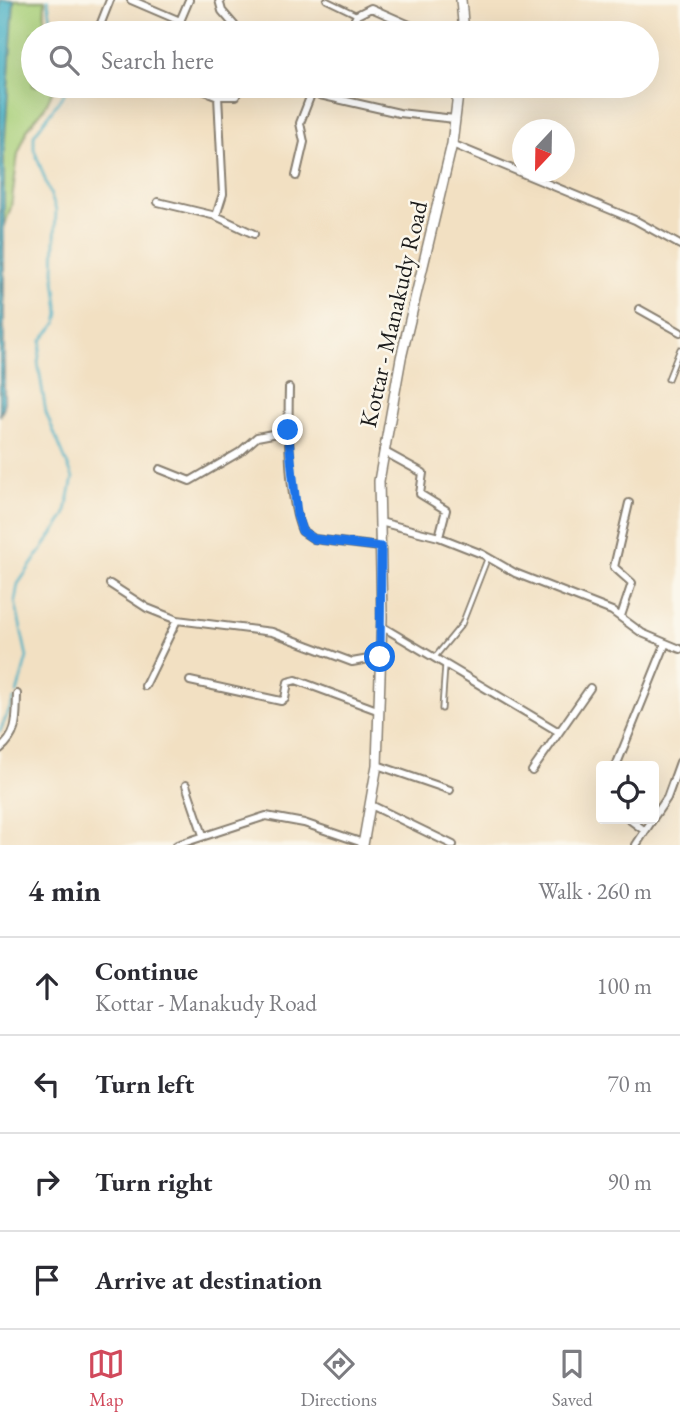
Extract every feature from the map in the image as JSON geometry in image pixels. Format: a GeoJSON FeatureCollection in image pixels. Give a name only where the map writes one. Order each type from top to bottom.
{"type":"FeatureCollection","features":[{"type":"Feature","properties":{"kind":"main road"},"geometry":{"type":"LineString","coordinates":[[461,0],[463,21]]}},
{"type":"Feature","properties":{"kind":"main road","name":"Kottar - Manakudy Road"},"geometry":{"type":"LineString","coordinates":[[363,844],[377,765],[381,626],[379,481],[401,358],[452,144],[458,98]]}},
{"type":"Feature","properties":{"kind":"street"},"geometry":{"type":"LineString","coordinates":[[101,21],[110,0]]}},
{"type":"Feature","properties":{"kind":"street"},"geometry":{"type":"LineString","coordinates":[[131,0],[180,21],[189,0]]}},
{"type":"Feature","properties":{"kind":"street"},"geometry":{"type":"LineString","coordinates":[[219,0],[229,21]]}},
{"type":"Feature","properties":{"kind":"street"},"geometry":{"type":"LineString","coordinates":[[353,21],[356,15],[371,8],[401,21]]}},
{"type":"Feature","properties":{"kind":"street"},"geometry":{"type":"LineString","coordinates":[[216,216],[223,194],[218,98]]}},
{"type":"Feature","properties":{"kind":"street"},"geometry":{"type":"LineString","coordinates":[[296,176],[304,142],[300,123],[314,98]]}},
{"type":"Feature","properties":{"kind":"street"},"geometry":{"type":"LineString","coordinates":[[333,98],[399,113],[455,118]]}},
{"type":"Feature","properties":{"kind":"street"},"geometry":{"type":"LineString","coordinates":[[452,144],[635,220],[680,245]]}},
{"type":"Feature","properties":{"kind":"street"},"geometry":{"type":"LineString","coordinates":[[158,201],[216,216],[254,234]]}},
{"type":"Feature","properties":{"kind":"street"},"geometry":{"type":"LineString","coordinates":[[639,309],[680,332]]}},
{"type":"Feature","properties":{"kind":"street"},"geometry":{"type":"LineString","coordinates":[[289,388],[288,430],[297,515],[302,531],[314,539],[381,547]]}},
{"type":"Feature","properties":{"kind":"street"},"geometry":{"type":"LineString","coordinates":[[160,469],[190,481],[240,452],[257,437],[288,430]]}},
{"type":"Feature","properties":{"kind":"street"},"geometry":{"type":"LineString","coordinates":[[383,451],[423,473],[420,494],[446,510],[439,537]]}},
{"type":"Feature","properties":{"kind":"street"},"geometry":{"type":"LineString","coordinates":[[621,615],[632,583],[614,567],[629,503]]}},
{"type":"Feature","properties":{"kind":"street"},"geometry":{"type":"LineString","coordinates":[[380,522],[439,537],[488,557],[515,573],[621,615],[642,633],[665,645],[680,649]]}},
{"type":"Feature","properties":{"kind":"street"},"geometry":{"type":"LineString","coordinates":[[110,584],[147,608],[177,620],[272,632],[352,662],[380,657]]}},
{"type":"Feature","properties":{"kind":"street"},"geometry":{"type":"LineString","coordinates":[[145,686],[177,620]]}},
{"type":"Feature","properties":{"kind":"street"},"geometry":{"type":"LineString","coordinates":[[381,626],[559,732]]}},
{"type":"Feature","properties":{"kind":"street"},"geometry":{"type":"LineString","coordinates":[[618,761],[665,645]]}},
{"type":"Feature","properties":{"kind":"street"},"geometry":{"type":"LineString","coordinates":[[190,681],[281,701],[285,699],[288,682],[296,680],[377,710]]}},
{"type":"Feature","properties":{"kind":"street"},"geometry":{"type":"LineString","coordinates":[[532,771],[590,688]]}},
{"type":"Feature","properties":{"kind":"street"},"geometry":{"type":"LineString","coordinates":[[0,749],[10,740],[16,729],[17,694]]}},
{"type":"Feature","properties":{"kind":"street"},"geometry":{"type":"LineString","coordinates":[[659,809],[667,798],[680,762]]}},
{"type":"Feature","properties":{"kind":"street"},"geometry":{"type":"LineString","coordinates":[[377,765],[450,790]]}},
{"type":"Feature","properties":{"kind":"street"},"geometry":{"type":"LineString","coordinates":[[186,785],[203,835]]}},
{"type":"Feature","properties":{"kind":"street"},"geometry":{"type":"LineString","coordinates":[[371,806],[453,845]]}},
{"type":"Feature","properties":{"kind":"street"},"geometry":{"type":"LineString","coordinates":[[177,845],[266,816],[304,823],[363,844]]}},
{"type":"Feature","properties":{"kind":"street"},"geometry":{"type":"LineString","coordinates":[[636,824],[645,831]]}},
{"type":"Feature","properties":{"kind":"street"},"geometry":{"type":"LineString","coordinates":[[636,845],[649,824]]}},
{"type":"Feature","properties":{"kind":"lane"},"geometry":{"type":"LineString","coordinates":[[326,0],[356,15]]}},
{"type":"Feature","properties":{"kind":"lane"},"geometry":{"type":"LineString","coordinates":[[668,379],[680,349]]}},
{"type":"Feature","properties":{"kind":"lane"},"geometry":{"type":"LineString","coordinates":[[435,657],[462,624],[488,557]]}},
{"type":"Feature","properties":{"kind":"lane"},"geometry":{"type":"LineString","coordinates":[[442,709],[446,664]]}},
{"type":"Feature","properties":{"kind":"green space"},"geometry":{"type":"Polygon","coordinates":[[[0,0],[45,0],[44,21],[21,21],[21,98],[49,98],[28,128],[18,154],[11,207],[1,237],[0,0]]]}},
{"type":"Feature","properties":{"kind":"water"},"geometry":{"type":"Polygon","coordinates":[[[0,0],[14,0],[4,154],[4,407],[0,416],[0,0]]]}},
{"type":"Feature","properties":{"kind":"waterway"},"geometry":{"type":"LineString","coordinates":[[48,0],[51,21]]}},
{"type":"Feature","properties":{"kind":"waterway"},"geometry":{"type":"LineString","coordinates":[[17,693],[27,657],[15,601],[18,584],[65,516],[73,478],[46,413],[38,362],[42,340],[57,323],[59,313],[54,271],[56,210],[34,149],[34,135],[61,98]]}},
{"type":"Feature","properties":{"kind":"waterway"},"geometry":{"type":"LineString","coordinates":[[0,731],[14,699]]}},
{"type":"Feature","properties":{"kind":"route"},"geometry":{"type":"LineString","coordinates":[[288,430],[298,523],[304,534],[314,539],[381,547],[380,657]]}}]}
